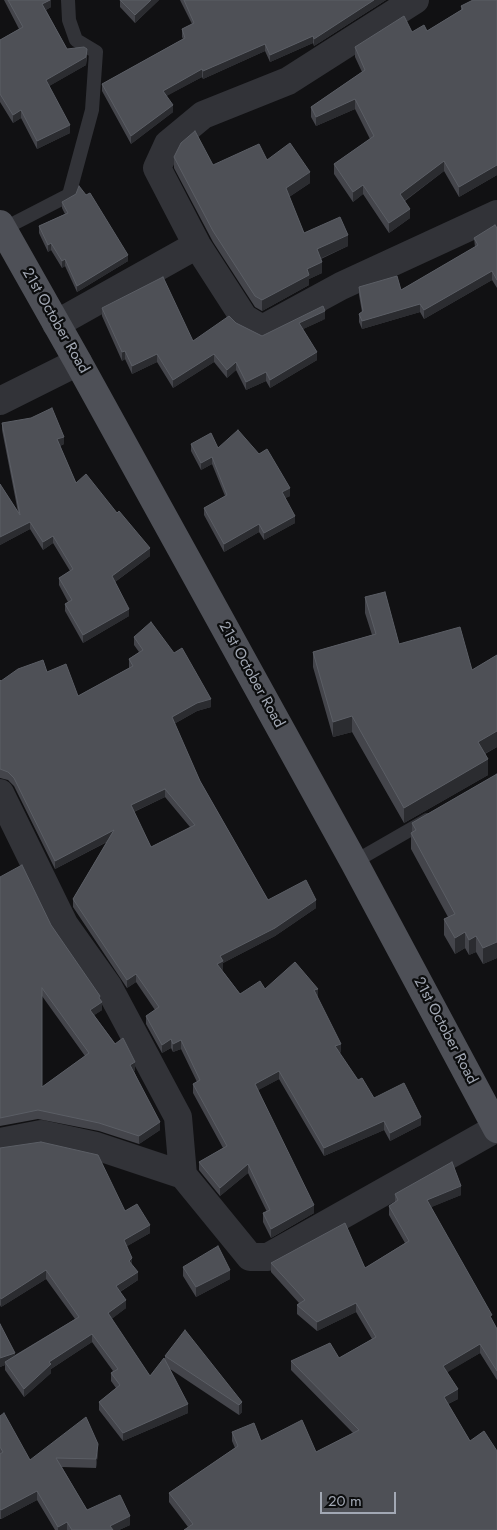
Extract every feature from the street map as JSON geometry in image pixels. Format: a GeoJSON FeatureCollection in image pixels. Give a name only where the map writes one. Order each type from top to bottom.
{"type":"FeatureCollection","features":[{"type":"Feature","properties":{"kind":"main road","name":"21st October Road"},"geometry":{"type":"LineString","coordinates":[[1,227],[78,362],[354,862],[497,1129]]}},
{"type":"Feature","properties":{"kind":"street"},"geometry":{"type":"LineString","coordinates":[[415,0],[288,81],[203,115],[168,144],[156,168],[197,245],[244,318],[262,329],[341,286],[497,214]]}},
{"type":"Feature","properties":{"kind":"street"},"geometry":{"type":"LineString","coordinates":[[56,324],[197,245]]}},
{"type":"Feature","properties":{"kind":"street"},"geometry":{"type":"LineString","coordinates":[[0,401],[78,362]]}},
{"type":"Feature","properties":{"kind":"street"},"geometry":{"type":"LineString","coordinates":[[0,793],[64,924],[108,986],[178,1118],[183,1175]]}},
{"type":"Feature","properties":{"kind":"street"},"geometry":{"type":"LineString","coordinates":[[0,1142],[41,1134],[96,1146],[183,1175],[250,1256],[268,1257],[497,1129]]}},
{"type":"Feature","properties":{"kind":"lane"},"geometry":{"type":"LineString","coordinates":[[1,227],[69,194],[92,110],[96,52],[76,40],[69,20],[70,1]]}},
{"type":"Feature","properties":{"kind":"lane"},"geometry":{"type":"LineString","coordinates":[[354,862],[438,814]]}},
{"type":"Feature","properties":{"kind":"building"},"geometry":{"type":"Polygon","coordinates":[[[8,0],[50,0],[42,4],[67,49],[84,47],[87,49],[86,57],[46,80],[70,125],[37,141],[21,110],[13,115],[0,94],[0,40],[23,27],[8,0]]]}},
{"type":"Feature","properties":{"kind":"building"},"geometry":{"type":"Polygon","coordinates":[[[120,0],[151,0],[135,15],[120,0]]]}},
{"type":"Feature","properties":{"kind":"building"},"geometry":{"type":"Polygon","coordinates":[[[184,0],[374,0],[314,39],[313,36],[270,55],[265,44],[203,71],[202,69],[163,91],[173,105],[131,136],[102,84],[185,38],[182,29],[194,23],[184,0]]]}},
{"type":"Feature","properties":{"kind":"building"},"geometry":{"type":"Polygon","coordinates":[[[473,0],[497,0],[497,165],[459,187],[444,161],[400,194],[410,209],[389,223],[363,185],[353,192],[334,164],[374,136],[355,99],[316,117],[311,107],[365,70],[355,47],[404,16],[412,32],[424,25],[427,31],[463,9],[461,6],[473,0]]]}},
{"type":"Feature","properties":{"kind":"building"},"geometry":{"type":"Polygon","coordinates":[[[195,131],[213,165],[259,144],[267,160],[290,143],[310,172],[286,188],[304,233],[340,217],[348,235],[317,249],[322,262],[307,269],[309,275],[262,300],[255,296],[213,231],[174,157],[181,143],[195,131]]]}},
{"type":"Feature","properties":{"kind":"building"},"geometry":{"type":"Polygon","coordinates":[[[79,186],[86,195],[90,193],[128,255],[77,286],[65,259],[62,261],[51,243],[48,245],[39,226],[68,213],[62,202],[76,194],[79,186]]]}},
{"type":"Feature","properties":{"kind":"building"},"geometry":{"type":"Polygon","coordinates":[[[495,225],[497,228],[497,280],[492,271],[424,310],[420,304],[362,321],[359,314],[363,311],[359,287],[397,276],[401,290],[478,245],[474,238],[495,225]]]}},
{"type":"Feature","properties":{"kind":"building"},"geometry":{"type":"Polygon","coordinates":[[[163,277],[193,341],[229,316],[236,323],[262,336],[323,306],[325,311],[299,323],[317,352],[270,380],[266,372],[246,382],[236,362],[227,370],[214,354],[173,380],[157,354],[132,366],[125,351],[122,352],[102,308],[163,277]]]}},
{"type":"Feature","properties":{"kind":"building"},"geometry":{"type":"Polygon","coordinates":[[[52,408],[64,437],[57,439],[76,483],[86,474],[117,513],[119,511],[150,548],[112,576],[129,609],[83,635],[65,604],[72,600],[59,578],[73,569],[53,536],[43,542],[30,522],[0,537],[0,484],[20,515],[2,423],[31,418],[52,408]]]}},
{"type":"Feature","properties":{"kind":"building"},"geometry":{"type":"Polygon","coordinates":[[[238,430],[259,454],[267,449],[290,488],[282,492],[295,516],[264,533],[259,524],[224,544],[204,508],[227,495],[212,457],[201,463],[191,444],[211,433],[218,448],[238,430]]]}},
{"type":"Feature","properties":{"kind":"building"},"geometry":{"type":"Polygon","coordinates":[[[385,592],[399,644],[460,627],[472,670],[497,655],[497,731],[478,742],[488,759],[404,808],[352,716],[333,722],[313,652],[376,634],[365,597],[385,592]]]}},
{"type":"Feature","properties":{"kind":"building"},"geometry":{"type":"Polygon","coordinates":[[[151,622],[174,653],[182,648],[211,699],[197,703],[172,717],[200,781],[268,900],[306,880],[316,900],[275,928],[220,956],[223,961],[217,964],[240,994],[260,981],[265,989],[295,962],[318,989],[314,990],[341,1044],[335,1046],[358,1080],[362,1078],[374,1098],[404,1083],[421,1117],[390,1133],[384,1121],[324,1148],[279,1071],[255,1084],[314,1205],[271,1229],[263,1213],[270,1210],[248,1164],[220,1188],[199,1162],[227,1146],[193,1084],[200,1080],[181,1040],[173,1044],[171,1039],[162,1045],[146,1016],[159,1007],[136,974],[127,980],[73,899],[114,830],[55,861],[14,778],[8,772],[0,769],[0,680],[18,669],[43,660],[47,672],[66,664],[78,696],[133,666],[129,659],[143,650],[134,637],[151,622]],[[165,789],[131,805],[151,847],[195,825],[165,789]]]}},
{"type":"Feature","properties":{"kind":"building"},"geometry":{"type":"Polygon","coordinates":[[[497,774],[497,942],[483,948],[476,936],[469,940],[465,932],[455,938],[444,919],[455,914],[411,833],[416,830],[412,823],[497,774]]]}},
{"type":"Feature","properties":{"kind":"building"},"geometry":{"type":"Polygon","coordinates":[[[22,865],[51,925],[100,996],[99,998],[102,1002],[90,1010],[115,1044],[123,1038],[135,1062],[130,1065],[160,1122],[139,1136],[99,1123],[38,1110],[0,1118],[0,877],[22,865]],[[42,988],[42,1087],[89,1053],[42,988]]]}},
{"type":"Feature","properties":{"kind":"building"},"geometry":{"type":"Polygon","coordinates":[[[41,1142],[98,1155],[125,1211],[137,1204],[150,1225],[124,1240],[132,1258],[129,1261],[138,1272],[116,1286],[126,1300],[108,1313],[150,1376],[164,1358],[188,1404],[123,1433],[99,1402],[120,1385],[111,1373],[118,1369],[92,1334],[49,1362],[51,1364],[24,1389],[5,1362],[79,1317],[46,1270],[1,1299],[0,1297],[0,1148],[41,1142]]]}},
{"type":"Feature","properties":{"kind":"building"},"geometry":{"type":"Polygon","coordinates":[[[452,1162],[461,1186],[427,1200],[492,1315],[490,1316],[497,1329],[497,1371],[480,1344],[443,1366],[458,1389],[444,1397],[470,1441],[484,1431],[497,1451],[497,1530],[184,1530],[193,1524],[169,1493],[238,1446],[232,1432],[254,1423],[261,1441],[302,1420],[316,1452],[359,1430],[291,1361],[330,1343],[339,1358],[376,1337],[356,1303],[317,1322],[297,1305],[305,1300],[271,1263],[345,1223],[365,1268],[409,1241],[389,1206],[398,1200],[395,1194],[452,1162]]]}},
{"type":"Feature","properties":{"kind":"building"},"geometry":{"type":"Polygon","coordinates":[[[218,1246],[230,1270],[196,1287],[183,1267],[218,1246]]]}},
{"type":"Feature","properties":{"kind":"building"},"geometry":{"type":"Polygon","coordinates":[[[0,1324],[15,1353],[0,1358],[0,1324]]]}},
{"type":"Feature","properties":{"kind":"building"},"geometry":{"type":"Polygon","coordinates":[[[185,1330],[242,1402],[239,1405],[165,1356],[185,1330]]]}},
{"type":"Feature","properties":{"kind":"building"},"geometry":{"type":"Polygon","coordinates":[[[4,1413],[30,1460],[86,1417],[98,1444],[96,1459],[56,1458],[87,1510],[120,1495],[130,1516],[110,1526],[113,1530],[72,1530],[67,1522],[58,1527],[37,1491],[1,1510],[0,1454],[3,1452],[0,1447],[0,1416],[4,1413]]]}}]}
